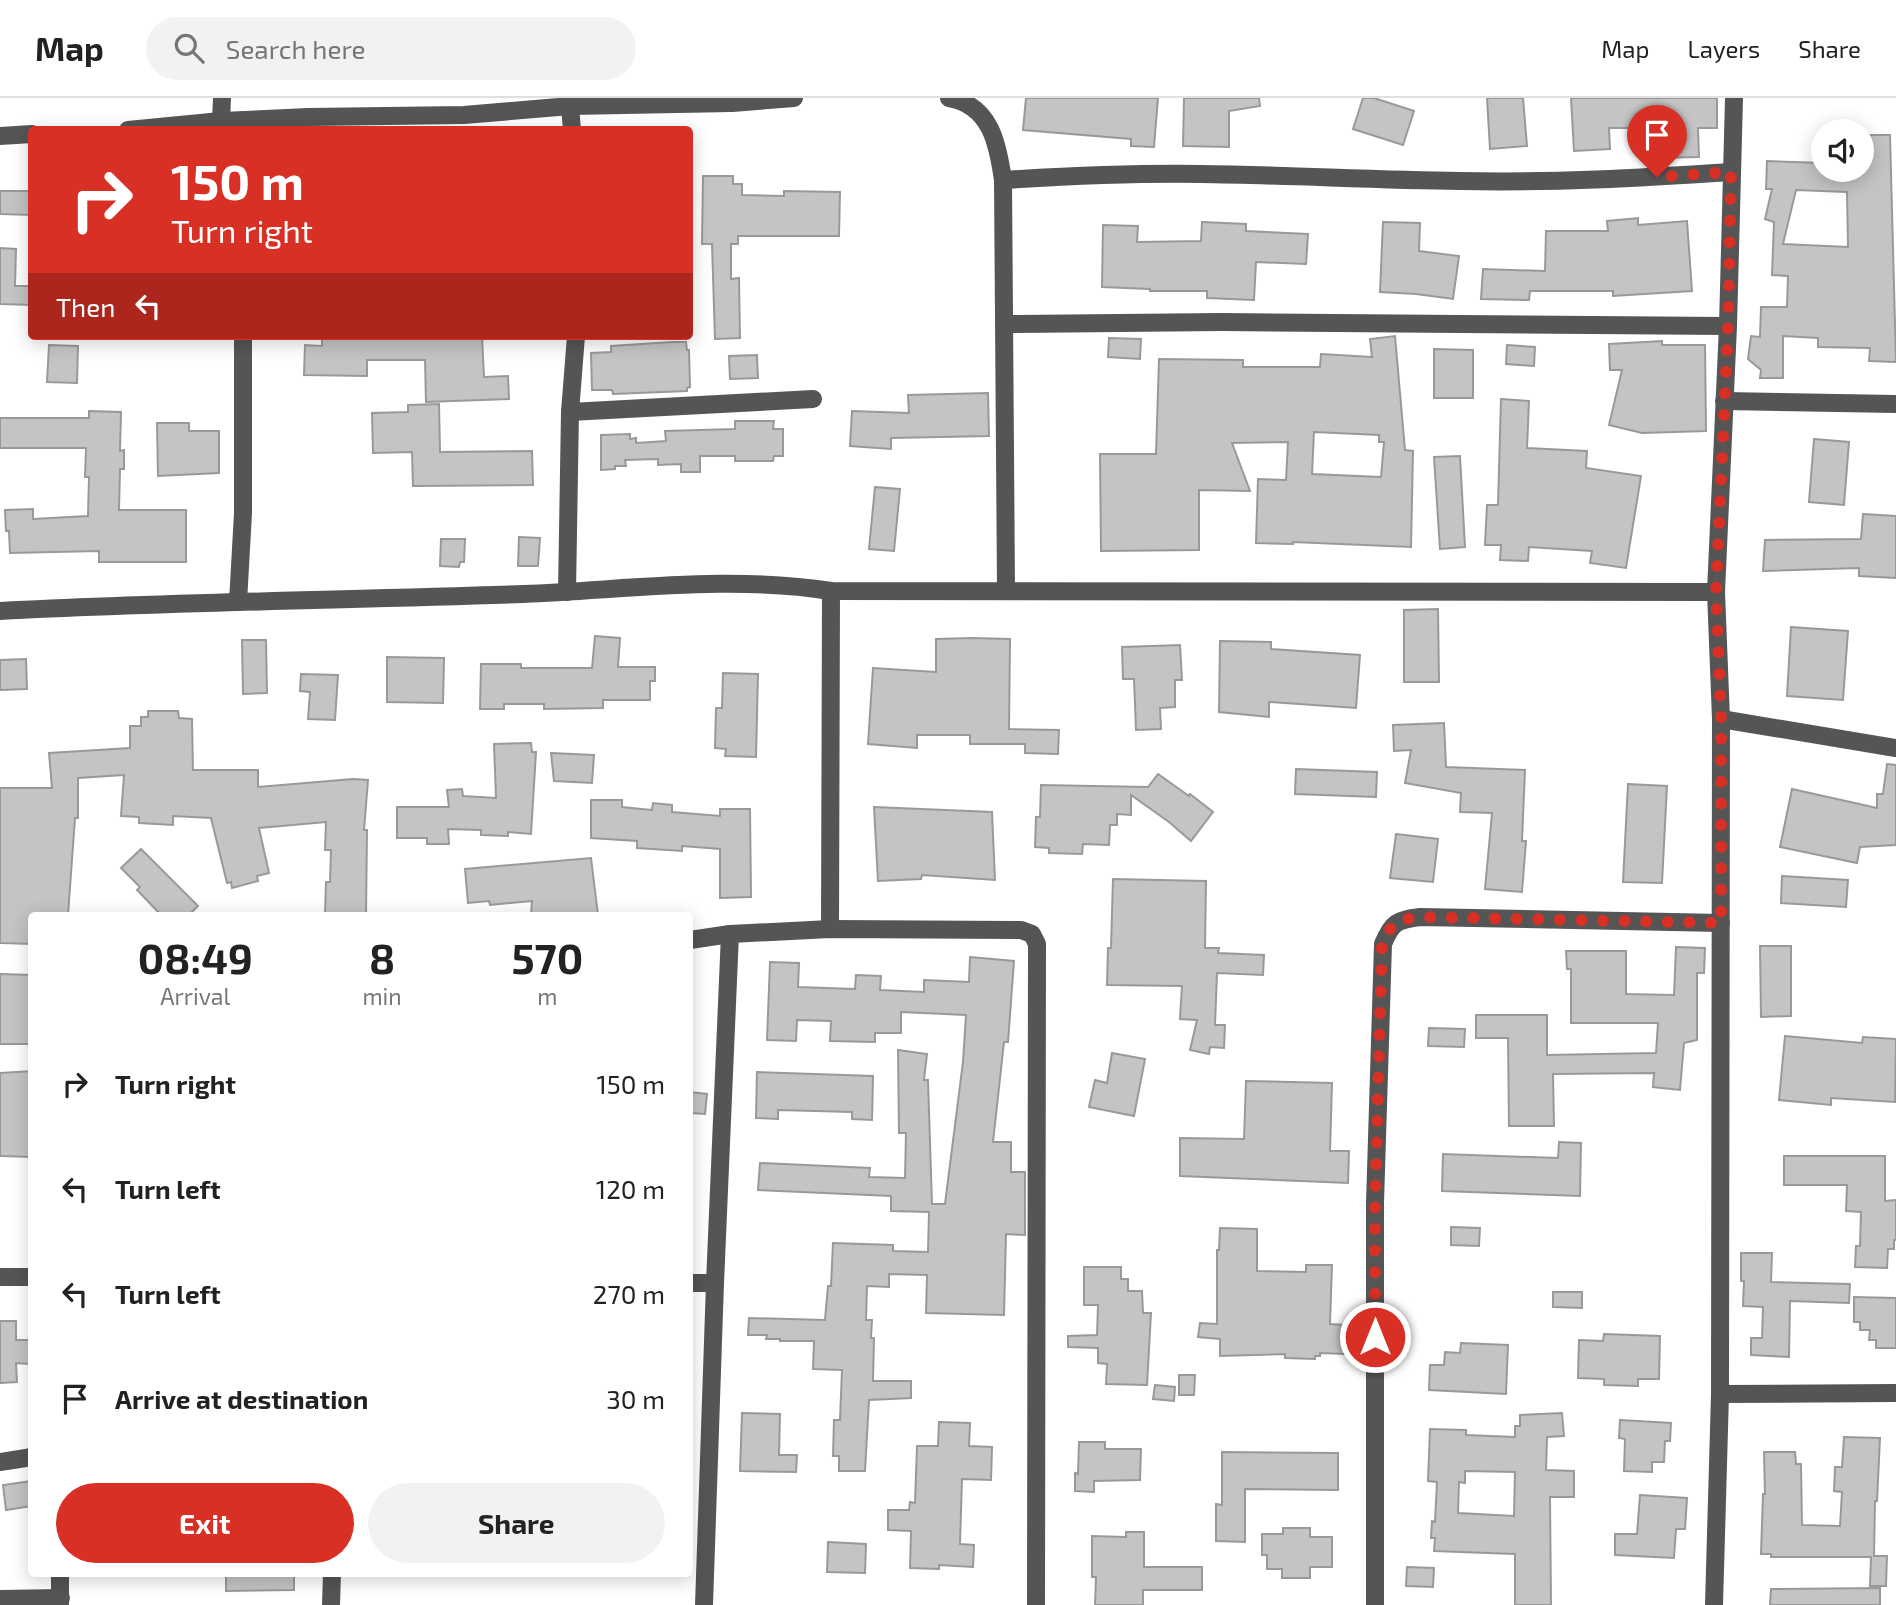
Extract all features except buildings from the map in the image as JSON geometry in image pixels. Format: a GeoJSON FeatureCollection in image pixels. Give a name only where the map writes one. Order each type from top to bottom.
{"type":"FeatureCollection","features":[{"type":"Feature","properties":{"kind":"street"},"geometry":{"type":"LineString","coordinates":[[221,121],[222,98]]}},
{"type":"Feature","properties":{"kind":"street"},"geometry":{"type":"LineString","coordinates":[[169,126],[221,121],[244,125],[321,117],[464,115],[570,106],[732,103],[794,98]]}},
{"type":"Feature","properties":{"kind":"street"},"geometry":{"type":"LineString","coordinates":[[949,98],[973,107],[987,124],[998,142],[1003,180],[1006,590]]}},
{"type":"Feature","properties":{"kind":"street"},"geometry":{"type":"LineString","coordinates":[[1714,1605],[1720,1394],[1721,923],[1721,719],[1716,592],[1728,326],[1734,98]]}},
{"type":"Feature","properties":{"kind":"street"},"geometry":{"type":"LineString","coordinates":[[570,106],[572,126]]}},
{"type":"Feature","properties":{"kind":"street"},"geometry":{"type":"LineString","coordinates":[[0,136],[28,134]]}},
{"type":"Feature","properties":{"kind":"street"},"geometry":{"type":"LineString","coordinates":[[1003,180],[1200,174],[1529,181],[1632,179],[1731,172]]}},
{"type":"Feature","properties":{"kind":"street"},"geometry":{"type":"LineString","coordinates":[[1005,324],[1222,322],[1728,326]]}},
{"type":"Feature","properties":{"kind":"street"},"geometry":{"type":"LineString","coordinates":[[238,602],[243,513],[243,340]]}},
{"type":"Feature","properties":{"kind":"street"},"geometry":{"type":"LineString","coordinates":[[567,592],[570,412],[576,340]]}},
{"type":"Feature","properties":{"kind":"street"},"geometry":{"type":"LineString","coordinates":[[570,412],[814,399]]}},
{"type":"Feature","properties":{"kind":"street"},"geometry":{"type":"LineString","coordinates":[[1724,401],[1896,404]]}},
{"type":"Feature","properties":{"kind":"street"},"geometry":{"type":"LineString","coordinates":[[0,611],[567,592],[748,583],[795,585],[831,591],[1716,592]]}},
{"type":"Feature","properties":{"kind":"street"},"geometry":{"type":"LineString","coordinates":[[830,929],[831,591]]}},
{"type":"Feature","properties":{"kind":"street"},"geometry":{"type":"LineString","coordinates":[[1721,719],[1896,748]]}},
{"type":"Feature","properties":{"kind":"street"},"geometry":{"type":"LineString","coordinates":[[1376,1605],[1375,1203],[1382,943],[1389,928],[1402,920],[1420,917],[1721,923]]}},
{"type":"Feature","properties":{"kind":"street"},"geometry":{"type":"LineString","coordinates":[[693,940],[730,934],[830,929],[1021,930],[1032,934],[1037,944],[1036,1605]]}},
{"type":"Feature","properties":{"kind":"street"},"geometry":{"type":"LineString","coordinates":[[704,1605],[730,934]]}},
{"type":"Feature","properties":{"kind":"street"},"geometry":{"type":"LineString","coordinates":[[0,1277],[28,1277]]}},
{"type":"Feature","properties":{"kind":"street"},"geometry":{"type":"LineString","coordinates":[[693,1283],[715,1283]]}},
{"type":"Feature","properties":{"kind":"street"},"geometry":{"type":"LineString","coordinates":[[1720,1394],[1896,1393]]}},
{"type":"Feature","properties":{"kind":"street"},"geometry":{"type":"LineString","coordinates":[[0,1462],[28,1458]]}},
{"type":"Feature","properties":{"kind":"street"},"geometry":{"type":"LineString","coordinates":[[0,1599],[60,1601],[60,1577]]}},
{"type":"Feature","properties":{"kind":"street"},"geometry":{"type":"LineString","coordinates":[[331,1605],[332,1577]]}},
{"type":"Feature","properties":{"kind":"route"},"geometry":{"type":"LineString","coordinates":[[1375,1337],[1375,1203],[1382,943],[1389,928],[1402,920],[1420,917],[1721,923],[1721,719],[1716,592],[1728,326],[1731,172],[1657,177]]}}]}
